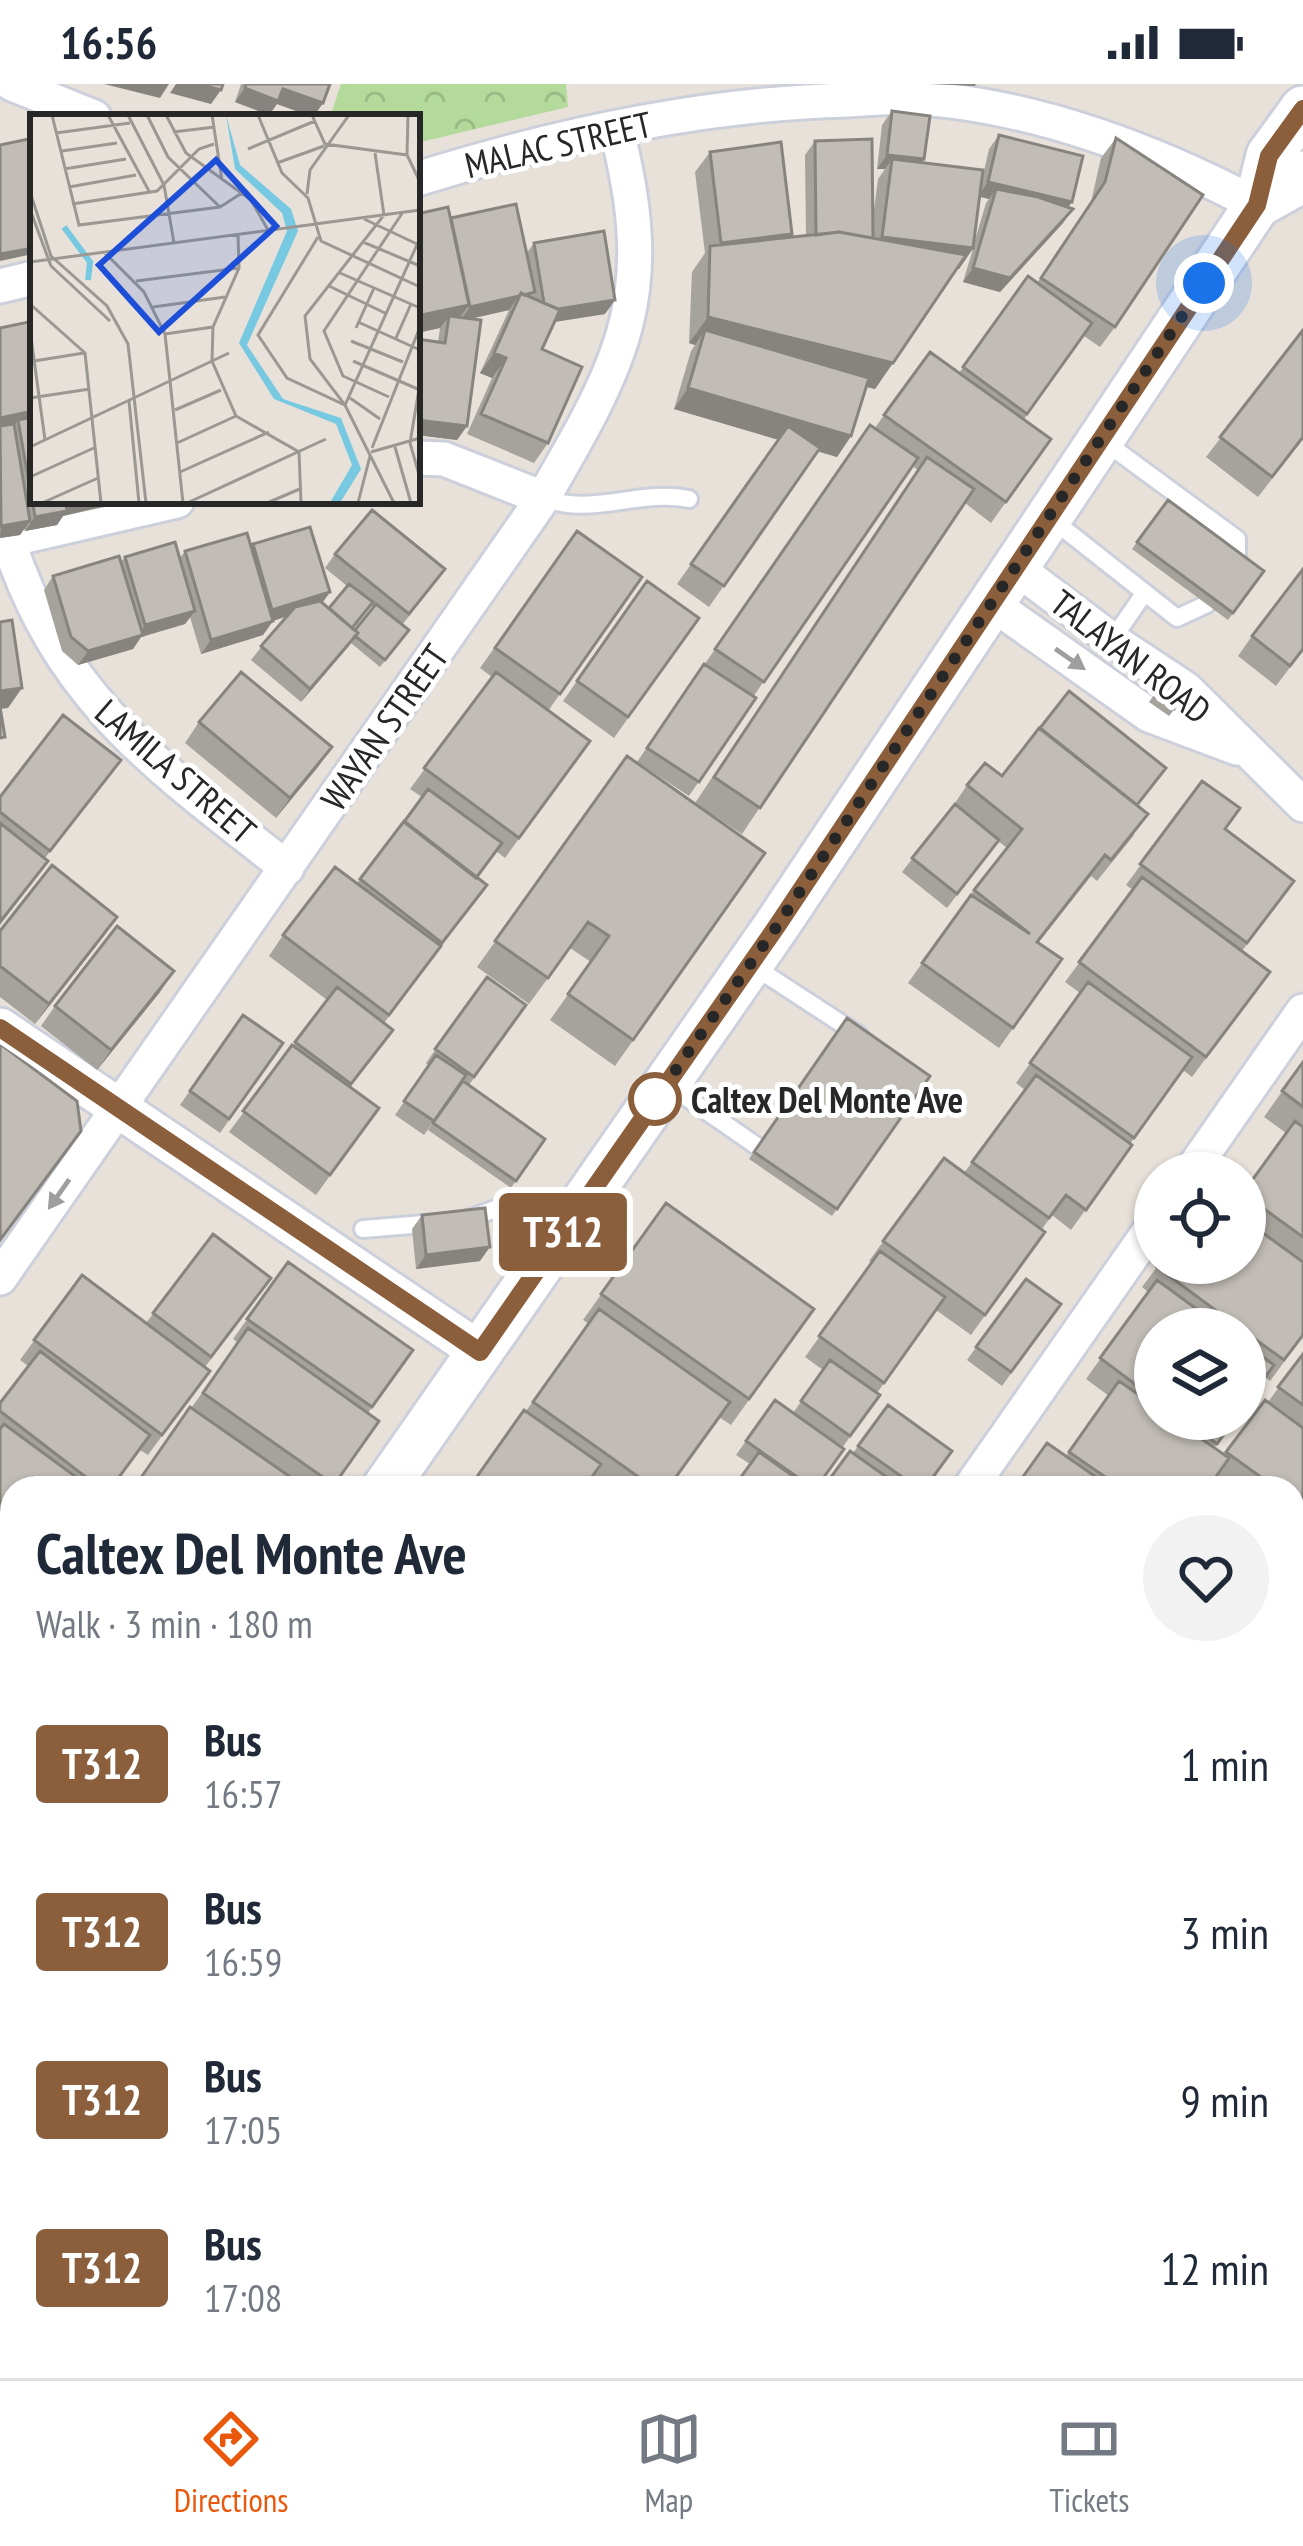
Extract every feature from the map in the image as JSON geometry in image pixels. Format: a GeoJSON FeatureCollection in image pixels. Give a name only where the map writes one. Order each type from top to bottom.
{"type":"FeatureCollection","features":[{"type":"Feature","properties":{"kind":"main road"},"geometry":{"type":"LineString","coordinates":[[393,1476],[749,964],[1257,205],[1269,156],[1303,110]]}},
{"type":"Feature","properties":{"kind":"main road"},"geometry":{"type":"LineString","coordinates":[[1257,205],[1298,182],[1303,174]]}},
{"type":"Feature","properties":{"kind":"street"},"geometry":{"type":"LineString","coordinates":[[12,84],[87,114]]}},
{"type":"Feature","properties":{"kind":"street","name":"MALAC STREET"},"geometry":{"type":"LineString","coordinates":[[420,178],[616,128],[773,102],[920,98],[1033,118],[1136,148],[1257,205]]}},
{"type":"Feature","properties":{"kind":"street","name":"WAYAN STREET"},"geometry":{"type":"LineString","coordinates":[[0,1278],[543,498],[599,402],[626,336],[638,260],[628,174],[616,128]]}},
{"type":"Feature","properties":{"kind":"street"},"geometry":{"type":"LineString","coordinates":[[0,286],[30,279]]}},
{"type":"Feature","properties":{"kind":"street"},"geometry":{"type":"LineString","coordinates":[[420,458],[444,459],[543,498]]}},
{"type":"Feature","properties":{"kind":"street"},"geometry":{"type":"LineString","coordinates":[[4,541],[164,504]]}},
{"type":"Feature","properties":{"kind":"street","name":"LAMILA STREET"},"geometry":{"type":"LineString","coordinates":[[4,541],[65,662],[98,708],[167,774],[287,868]]}},
{"type":"Feature","properties":{"kind":"street","name":"TALAYAN ROAD"},"geometry":{"type":"LineString","coordinates":[[1003,585],[1112,640],[1186,688],[1303,805]]}},
{"type":"Feature","properties":{"kind":"street","name":"TALAYAN ROAD"},"geometry":{"type":"LineString","coordinates":[[1003,585],[1149,716],[1245,750]]}},
{"type":"Feature","properties":{"kind":"street"},"geometry":{"type":"LineString","coordinates":[[1205,1152],[1303,1011]]}},
{"type":"Feature","properties":{"kind":"street"},"geometry":{"type":"LineString","coordinates":[[0,1028],[480,1352]]}},
{"type":"Feature","properties":{"kind":"street"},"geometry":{"type":"LineString","coordinates":[[978,1476],[1134,1253]]}},
{"type":"Feature","properties":{"kind":"lane"},"geometry":{"type":"LineString","coordinates":[[1100,438],[1238,539],[1237,562]]}},
{"type":"Feature","properties":{"kind":"lane"},"geometry":{"type":"LineString","coordinates":[[543,498],[585,508],[664,494],[689,499]]}},
{"type":"Feature","properties":{"kind":"lane"},"geometry":{"type":"LineString","coordinates":[[1048,516],[1177,618],[1207,604]]}},
{"type":"Feature","properties":{"kind":"lane"},"geometry":{"type":"LineString","coordinates":[[1112,640],[1143,595]]}},
{"type":"Feature","properties":{"kind":"lane"},"geometry":{"type":"LineString","coordinates":[[749,964],[858,1034],[868,1052]]}},
{"type":"Feature","properties":{"kind":"lane"},"geometry":{"type":"LineString","coordinates":[[665,1082],[769,1156],[791,1160]]}},
{"type":"Feature","properties":{"kind":"lane"},"geometry":{"type":"LineString","coordinates":[[364,1228],[476,1218],[512,1204]]}},
{"type":"Feature","properties":{"kind":"green space"},"geometry":{"type":"Polygon","coordinates":[[[341,84],[566,84],[568,107],[420,142],[420,114],[331,114],[341,84]]]}},
{"type":"Feature","properties":{"kind":"building"},"geometry":{"type":"Polygon","coordinates":[[[246,84],[330,84],[323,103],[283,89],[278,101],[245,88],[246,84]]]}},
{"type":"Feature","properties":{"kind":"building"},"geometry":{"type":"Polygon","coordinates":[[[892,111],[930,116],[924,159],[887,155],[892,111]]]}},
{"type":"Feature","properties":{"kind":"building"},"geometry":{"type":"Polygon","coordinates":[[[999,135],[1083,156],[1072,202],[988,182],[999,135]]]}},
{"type":"Feature","properties":{"kind":"building"},"geometry":{"type":"Polygon","coordinates":[[[1116,138],[1203,195],[1115,327],[1041,278],[1105,182],[1116,138]]]}},
{"type":"Feature","properties":{"kind":"building"},"geometry":{"type":"Polygon","coordinates":[[[30,139],[30,249],[0,254],[0,145],[30,139]]]}},
{"type":"Feature","properties":{"kind":"building"},"geometry":{"type":"Polygon","coordinates":[[[872,139],[873,238],[839,232],[816,235],[815,141],[872,139]]]}},
{"type":"Feature","properties":{"kind":"building"},"geometry":{"type":"Polygon","coordinates":[[[781,142],[792,234],[721,243],[710,152],[781,142]]]}},
{"type":"Feature","properties":{"kind":"building"},"geometry":{"type":"Polygon","coordinates":[[[892,159],[983,170],[973,248],[882,237],[892,159]]]}},
{"type":"Feature","properties":{"kind":"building"},"geometry":{"type":"Polygon","coordinates":[[[996,189],[1073,209],[1010,278],[973,268],[996,189]]]}},
{"type":"Feature","properties":{"kind":"building"},"geometry":{"type":"Polygon","coordinates":[[[516,204],[535,292],[470,307],[451,218],[516,204]]]}},
{"type":"Feature","properties":{"kind":"building"},"geometry":{"type":"Polygon","coordinates":[[[448,207],[469,305],[420,315],[420,213],[448,207]]]}},
{"type":"Feature","properties":{"kind":"building"},"geometry":{"type":"Polygon","coordinates":[[[604,231],[615,300],[558,309],[544,303],[534,243],[604,231]]]}},
{"type":"Feature","properties":{"kind":"building"},"geometry":{"type":"Polygon","coordinates":[[[839,232],[966,255],[893,363],[708,317],[710,246],[839,232]]]}},
{"type":"Feature","properties":{"kind":"building"},"geometry":{"type":"Polygon","coordinates":[[[1028,276],[1092,323],[1027,414],[963,367],[1028,276]]]}},
{"type":"Feature","properties":{"kind":"building"},"geometry":{"type":"Polygon","coordinates":[[[521,293],[560,310],[542,349],[582,367],[548,443],[481,414],[506,358],[494,353],[521,293]]]}},
{"type":"Feature","properties":{"kind":"building"},"geometry":{"type":"Polygon","coordinates":[[[449,316],[481,320],[467,426],[420,420],[420,339],[445,343],[449,316]]]}},
{"type":"Feature","properties":{"kind":"building"},"geometry":{"type":"Polygon","coordinates":[[[30,322],[30,412],[0,418],[0,328],[30,322]]]}},
{"type":"Feature","properties":{"kind":"building"},"geometry":{"type":"Polygon","coordinates":[[[705,330],[869,378],[851,436],[688,388],[705,330]]]}},
{"type":"Feature","properties":{"kind":"building"},"geometry":{"type":"Polygon","coordinates":[[[1303,330],[1303,437],[1272,477],[1220,437],[1303,330]]]}},
{"type":"Feature","properties":{"kind":"building"},"geometry":{"type":"Polygon","coordinates":[[[930,352],[1051,439],[1006,502],[884,415],[930,352]]]}},
{"type":"Feature","properties":{"kind":"building"},"geometry":{"type":"Polygon","coordinates":[[[30,418],[30,488],[18,420],[30,418]]]}},
{"type":"Feature","properties":{"kind":"building"},"geometry":{"type":"Polygon","coordinates":[[[14,424],[30,521],[1,526],[0,426],[14,424]]]}},
{"type":"Feature","properties":{"kind":"building"},"geometry":{"type":"Polygon","coordinates":[[[870,425],[918,458],[764,682],[715,649],[870,425]]]}},
{"type":"Feature","properties":{"kind":"building"},"geometry":{"type":"Polygon","coordinates":[[[788,426],[820,448],[724,586],[691,564],[788,426]]]}},
{"type":"Feature","properties":{"kind":"building"},"geometry":{"type":"Polygon","coordinates":[[[927,457],[974,489],[760,808],[714,777],[927,457]]]}},
{"type":"Feature","properties":{"kind":"building"},"geometry":{"type":"Polygon","coordinates":[[[1168,500],[1264,571],[1233,613],[1137,542],[1168,500]]]}},
{"type":"Feature","properties":{"kind":"building"},"geometry":{"type":"Polygon","coordinates":[[[33,504],[66,504],[67,511],[35,517],[33,504]]]}},
{"type":"Feature","properties":{"kind":"building"},"geometry":{"type":"Polygon","coordinates":[[[372,510],[445,569],[409,614],[335,554],[372,510]]]}},
{"type":"Feature","properties":{"kind":"building"},"geometry":{"type":"Polygon","coordinates":[[[310,527],[330,592],[272,610],[253,544],[310,527]]]}},
{"type":"Feature","properties":{"kind":"building"},"geometry":{"type":"Polygon","coordinates":[[[577,531],[642,577],[560,694],[495,648],[577,531]]]}},
{"type":"Feature","properties":{"kind":"building"},"geometry":{"type":"Polygon","coordinates":[[[247,533],[273,621],[211,640],[185,551],[247,533]]]}},
{"type":"Feature","properties":{"kind":"building"},"geometry":{"type":"Polygon","coordinates":[[[175,542],[195,611],[145,625],[125,557],[175,542]]]}},
{"type":"Feature","properties":{"kind":"building"},"geometry":{"type":"Polygon","coordinates":[[[119,556],[143,635],[88,651],[71,637],[53,576],[119,556]]]}},
{"type":"Feature","properties":{"kind":"building"},"geometry":{"type":"Polygon","coordinates":[[[1303,569],[1303,649],[1290,666],[1252,636],[1303,569]]]}},
{"type":"Feature","properties":{"kind":"building"},"geometry":{"type":"Polygon","coordinates":[[[647,581],[699,618],[628,717],[577,681],[647,581]]]}},
{"type":"Feature","properties":{"kind":"building"},"geometry":{"type":"Polygon","coordinates":[[[349,584],[373,602],[352,628],[329,608],[349,584]]]}},
{"type":"Feature","properties":{"kind":"building"},"geometry":{"type":"Polygon","coordinates":[[[320,601],[358,633],[310,689],[261,646],[295,607],[320,601]]]}},
{"type":"Feature","properties":{"kind":"building"},"geometry":{"type":"Polygon","coordinates":[[[376,604],[409,630],[385,660],[355,636],[376,604]]]}},
{"type":"Feature","properties":{"kind":"building"},"geometry":{"type":"Polygon","coordinates":[[[12,620],[22,688],[0,691],[0,622],[12,620]]]}},
{"type":"Feature","properties":{"kind":"building"},"geometry":{"type":"Polygon","coordinates":[[[704,664],[756,698],[699,782],[647,748],[704,664]]]}},
{"type":"Feature","properties":{"kind":"building"},"geometry":{"type":"Polygon","coordinates":[[[241,672],[332,747],[290,798],[199,722],[241,672]]]}},
{"type":"Feature","properties":{"kind":"building"},"geometry":{"type":"Polygon","coordinates":[[[496,672],[590,741],[519,838],[424,768],[496,672]]]}},
{"type":"Feature","properties":{"kind":"building"},"geometry":{"type":"Polygon","coordinates":[[[1166,678],[1187,693],[1174,709],[1154,695],[1166,678]]]}},
{"type":"Feature","properties":{"kind":"building"},"geometry":{"type":"Polygon","coordinates":[[[1069,691],[1166,768],[1137,805],[1040,728],[1069,691]]]}},
{"type":"Feature","properties":{"kind":"building"},"geometry":{"type":"Polygon","coordinates":[[[63,715],[121,760],[50,851],[0,812],[0,797],[63,715]]]}},
{"type":"Feature","properties":{"kind":"building"},"geometry":{"type":"Polygon","coordinates":[[[1039,728],[1148,814],[1111,860],[1105,855],[1037,942],[1062,959],[1013,1028],[922,963],[971,895],[1030,934],[974,890],[1022,829],[967,785],[985,763],[1002,776],[1039,728]]]}},
{"type":"Feature","properties":{"kind":"building"},"geometry":{"type":"Polygon","coordinates":[[[627,756],[765,853],[633,1040],[568,994],[609,936],[588,922],[548,978],[495,941],[627,756]]]}},
{"type":"Feature","properties":{"kind":"building"},"geometry":{"type":"Polygon","coordinates":[[[1202,781],[1240,808],[1225,829],[1294,881],[1247,943],[1140,864],[1202,781]]]}},
{"type":"Feature","properties":{"kind":"building"},"geometry":{"type":"Polygon","coordinates":[[[428,789],[502,843],[476,878],[404,822],[428,789]]]}},
{"type":"Feature","properties":{"kind":"building"},"geometry":{"type":"Polygon","coordinates":[[[955,804],[999,840],[957,894],[912,858],[955,804]]]}},
{"type":"Feature","properties":{"kind":"building"},"geometry":{"type":"Polygon","coordinates":[[[404,821],[487,885],[442,943],[360,879],[404,821]]]}},
{"type":"Feature","properties":{"kind":"building"},"geometry":{"type":"Polygon","coordinates":[[[0,823],[48,861],[0,922],[0,823]]]}},
{"type":"Feature","properties":{"kind":"building"},"geometry":{"type":"Polygon","coordinates":[[[52,865],[117,917],[49,1004],[0,966],[0,931],[52,865]]]}},
{"type":"Feature","properties":{"kind":"building"},"geometry":{"type":"Polygon","coordinates":[[[335,867],[441,946],[389,1015],[283,935],[335,867]]]}},
{"type":"Feature","properties":{"kind":"building"},"geometry":{"type":"Polygon","coordinates":[[[1142,877],[1270,972],[1206,1057],[1079,962],[1142,877]]]}},
{"type":"Feature","properties":{"kind":"building"},"geometry":{"type":"Polygon","coordinates":[[[117,926],[174,971],[111,1050],[55,1006],[117,926]]]}},
{"type":"Feature","properties":{"kind":"building"},"geometry":{"type":"Polygon","coordinates":[[[487,977],[526,1005],[474,1077],[435,1049],[487,977]]]}},
{"type":"Feature","properties":{"kind":"building"},"geometry":{"type":"Polygon","coordinates":[[[1088,982],[1192,1057],[1134,1138],[1030,1063],[1088,982]]]}},
{"type":"Feature","properties":{"kind":"building"},"geometry":{"type":"Polygon","coordinates":[[[337,987],[393,1030],[351,1084],[295,1042],[337,987]]]}},
{"type":"Feature","properties":{"kind":"building"},"geometry":{"type":"Polygon","coordinates":[[[243,1015],[283,1043],[229,1119],[190,1091],[243,1015]]]}},
{"type":"Feature","properties":{"kind":"building"},"geometry":{"type":"Polygon","coordinates":[[[847,1018],[930,1076],[837,1209],[754,1152],[847,1018]]]}},
{"type":"Feature","properties":{"kind":"building"},"geometry":{"type":"Polygon","coordinates":[[[0,1044],[77,1101],[81,1131],[0,1240],[0,1044]]]}},
{"type":"Feature","properties":{"kind":"building"},"geometry":{"type":"Polygon","coordinates":[[[292,1045],[379,1108],[330,1175],[243,1111],[292,1045]]]}},
{"type":"Feature","properties":{"kind":"building"},"geometry":{"type":"Polygon","coordinates":[[[436,1055],[466,1075],[434,1121],[404,1101],[436,1055]]]}},
{"type":"Feature","properties":{"kind":"building"},"geometry":{"type":"Polygon","coordinates":[[[1303,1062],[1303,1107],[1282,1091],[1303,1062]]]}},
{"type":"Feature","properties":{"kind":"building"},"geometry":{"type":"Polygon","coordinates":[[[1036,1075],[1132,1145],[1086,1210],[1066,1195],[1049,1218],[972,1162],[1036,1075]]]}},
{"type":"Feature","properties":{"kind":"building"},"geometry":{"type":"Polygon","coordinates":[[[463,1081],[545,1139],[516,1181],[433,1123],[463,1081]]]}},
{"type":"Feature","properties":{"kind":"building"},"geometry":{"type":"Polygon","coordinates":[[[1295,1121],[1303,1127],[1303,1237],[1266,1210],[1266,1161],[1295,1121]]]}},
{"type":"Feature","properties":{"kind":"building"},"geometry":{"type":"Polygon","coordinates":[[[944,1158],[1045,1232],[985,1315],[883,1241],[944,1158]]]}},
{"type":"Feature","properties":{"kind":"building"},"geometry":{"type":"Polygon","coordinates":[[[666,1203],[814,1309],[749,1399],[601,1294],[666,1203]]]}},
{"type":"Feature","properties":{"kind":"building"},"geometry":{"type":"Polygon","coordinates":[[[485,1208],[490,1247],[426,1255],[422,1215],[485,1208]]]}},
{"type":"Feature","properties":{"kind":"building"},"geometry":{"type":"Polygon","coordinates":[[[213,1234],[271,1278],[211,1357],[153,1313],[213,1234]]]}},
{"type":"Feature","properties":{"kind":"building"},"geometry":{"type":"Polygon","coordinates":[[[1266,1235],[1303,1262],[1303,1335],[1284,1360],[1266,1347],[1266,1308],[1213,1308],[1180,1284],[1266,1284],[1266,1235]]]}},
{"type":"Feature","properties":{"kind":"building"},"geometry":{"type":"Polygon","coordinates":[[[880,1251],[945,1297],[884,1383],[819,1336],[880,1251]]]}},
{"type":"Feature","properties":{"kind":"building"},"geometry":{"type":"Polygon","coordinates":[[[288,1262],[413,1350],[372,1407],[247,1319],[288,1262]]]}},
{"type":"Feature","properties":{"kind":"building"},"geometry":{"type":"Polygon","coordinates":[[[82,1275],[210,1371],[162,1435],[34,1340],[82,1275]]]}},
{"type":"Feature","properties":{"kind":"building"},"geometry":{"type":"Polygon","coordinates":[[[1026,1279],[1061,1304],[1011,1372],[976,1347],[1026,1279]]]}},
{"type":"Feature","properties":{"kind":"building"},"geometry":{"type":"Polygon","coordinates":[[[1154,1284],[1162,1284],[1195,1308],[1137,1308],[1154,1284]]]}},
{"type":"Feature","properties":{"kind":"building"},"geometry":{"type":"Polygon","coordinates":[[[599,1309],[730,1402],[677,1476],[637,1476],[533,1402],[599,1309]]]}},
{"type":"Feature","properties":{"kind":"building"},"geometry":{"type":"Polygon","coordinates":[[[1134,1311],[1134,1383],[1100,1358],[1134,1311]]]}},
{"type":"Feature","properties":{"kind":"building"},"geometry":{"type":"Polygon","coordinates":[[[248,1328],[379,1421],[340,1476],[321,1476],[203,1393],[248,1328]]]}},
{"type":"Feature","properties":{"kind":"building"},"geometry":{"type":"Polygon","coordinates":[[[40,1351],[150,1435],[120,1476],[84,1476],[0,1411],[0,1403],[40,1351]]]}},
{"type":"Feature","properties":{"kind":"building"},"geometry":{"type":"Polygon","coordinates":[[[1303,1354],[1303,1405],[1278,1387],[1303,1354]]]}},
{"type":"Feature","properties":{"kind":"building"},"geometry":{"type":"Polygon","coordinates":[[[830,1360],[880,1395],[850,1436],[801,1401],[830,1360]]]}},
{"type":"Feature","properties":{"kind":"building"},"geometry":{"type":"Polygon","coordinates":[[[1119,1381],[1134,1391],[1134,1440],[1203,1440],[1229,1458],[1216,1476],[1104,1476],[1069,1452],[1119,1381]]]}},
{"type":"Feature","properties":{"kind":"building"},"geometry":{"type":"Polygon","coordinates":[[[775,1400],[844,1449],[825,1476],[796,1476],[746,1441],[775,1400]]]}},
{"type":"Feature","properties":{"kind":"building"},"geometry":{"type":"Polygon","coordinates":[[[1266,1401],[1303,1428],[1303,1476],[1259,1476],[1226,1452],[1235,1440],[1266,1440],[1266,1401]]]}},
{"type":"Feature","properties":{"kind":"building"},"geometry":{"type":"Polygon","coordinates":[[[888,1405],[952,1451],[934,1476],[901,1476],[858,1446],[888,1405]]]}},
{"type":"Feature","properties":{"kind":"building"},"geometry":{"type":"Polygon","coordinates":[[[190,1407],[289,1476],[142,1476],[190,1407]]]}},
{"type":"Feature","properties":{"kind":"building"},"geometry":{"type":"Polygon","coordinates":[[[524,1410],[601,1464],[592,1476],[477,1476],[524,1410]]]}},
{"type":"Feature","properties":{"kind":"building"},"geometry":{"type":"Polygon","coordinates":[[[4,1424],[75,1476],[0,1476],[0,1429],[4,1424]]]}},
{"type":"Feature","properties":{"kind":"building"},"geometry":{"type":"Polygon","coordinates":[[[1047,1443],[1095,1476],[1024,1476],[1047,1443]]]}},
{"type":"Feature","properties":{"kind":"building"},"geometry":{"type":"Polygon","coordinates":[[[850,1451],[885,1476],[832,1476],[850,1451]]]}},
{"type":"Feature","properties":{"kind":"building"},"geometry":{"type":"Polygon","coordinates":[[[759,1452],[793,1476],[742,1476],[759,1452]]]}},
{"type":"Feature","properties":{"kind":"bus line","name":"T312"},"geometry":{"type":"LineString","coordinates":[[0,1028],[480,1352],[777,926],[1257,205],[1269,156],[1303,109]]}},
{"type":"Feature","properties":{"kind":"place","name":"Caltex Del Monte Ave"},"geometry":{"type":"Point","coordinates":[655,1099]}},
{"type":"Feature","properties":{"kind":"route"},"geometry":{"type":"LineString","coordinates":[[655,1099],[647,1111],[777,926],[1204,283]]}}]}
